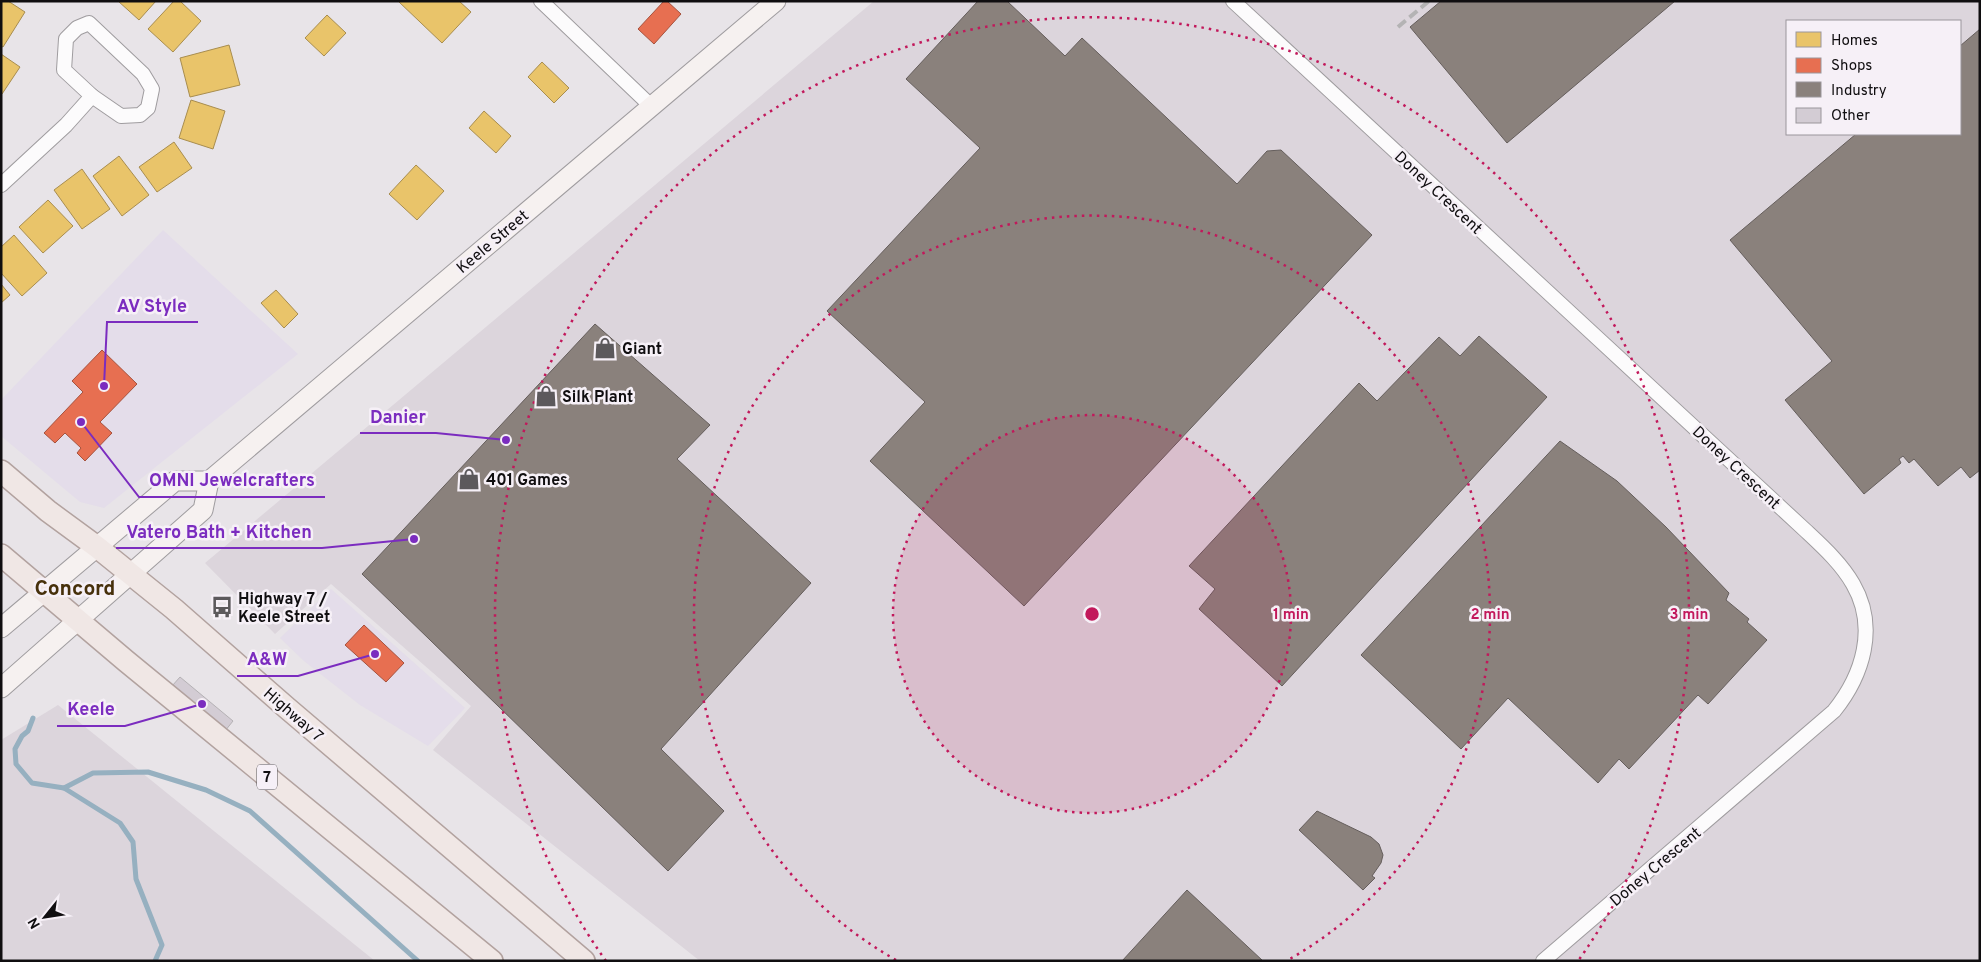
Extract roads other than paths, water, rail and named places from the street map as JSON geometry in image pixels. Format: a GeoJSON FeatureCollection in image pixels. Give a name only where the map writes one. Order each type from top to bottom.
{"type":"FeatureCollection","features":[{"type":"Feature","properties":{"kind":"main road","name":"Keele Street"},"geometry":{"type":"LineString","coordinates":[[209,481],[776,1]]}},
{"type":"Feature","properties":{"kind":"main road","name":"Highway 7"},"geometry":{"type":"LineString","coordinates":[[1,471],[48,511],[97,547],[174,609],[287,708],[584,961]]}},
{"type":"Feature","properties":{"kind":"main road"},"geometry":{"type":"LineString","coordinates":[[1,628],[43,590],[175,481],[209,481],[203,510],[1,688]]}},
{"type":"Feature","properties":{"kind":"main road","name":"7"},"geometry":{"type":"LineString","coordinates":[[1,556],[492,961]]}},
{"type":"Feature","properties":{"kind":"street"},"geometry":{"type":"LineString","coordinates":[[541,1],[651,106]]}},
{"type":"Feature","properties":{"kind":"street","name":"Doney Crescent"},"geometry":{"type":"LineString","coordinates":[[1233,1],[1805,530],[1843,570],[1853,583],[1860,599],[1864,613],[1865,630],[1865,647],[1861,665],[1854,682],[1834,711],[1543,961]]}},
{"type":"Feature","properties":{"kind":"street"},"geometry":{"type":"LineString","coordinates":[[89,23],[143,74],[152,88],[148,108],[140,115],[121,116],[92,96],[64,70],[66,39],[77,28],[89,23]]}},
{"type":"Feature","properties":{"kind":"street"},"geometry":{"type":"LineString","coordinates":[[1,185],[66,125],[92,96]]}},
{"type":"Feature","properties":{"kind":"waterway"},"geometry":{"type":"LineString","coordinates":[[33,718],[28,731],[22,736],[15,749],[16,764],[32,783],[64,788],[120,823],[133,842],[136,879],[162,945],[155,961]]}},
{"type":"Feature","properties":{"kind":"waterway"},"geometry":{"type":"LineString","coordinates":[[64,788],[93,773],[148,772],[206,790],[250,811],[418,961]]}},
{"type":"Feature","properties":{"kind":"railway"},"geometry":{"type":"LineString","coordinates":[[1398,27],[1429,1]]}},
{"type":"Feature","properties":{"kind":"place","name":"Giant"},"geometry":{"type":"Point","coordinates":[605,348]}},
{"type":"Feature","properties":{"kind":"place","name":"AV Style"},"geometry":{"type":"Point","coordinates":[104,386]}},
{"type":"Feature","properties":{"kind":"place","name":"Silk Plant"},"geometry":{"type":"Point","coordinates":[546,396]}},
{"type":"Feature","properties":{"kind":"place","name":"OMNI Jewelcrafters"},"geometry":{"type":"Point","coordinates":[81,422]}},
{"type":"Feature","properties":{"kind":"place","name":"Danier"},"geometry":{"type":"Point","coordinates":[506,440]}},
{"type":"Feature","properties":{"kind":"place","name":"401 Games"},"geometry":{"type":"Point","coordinates":[469,479]}},
{"type":"Feature","properties":{"kind":"place","name":"Vatero Bath + Kitchen"},"geometry":{"type":"Point","coordinates":[414,539]}},
{"type":"Feature","properties":{"kind":"place","name":"Highway 7 / Keele Street"},"geometry":{"type":"Point","coordinates":[222,607]}},
{"type":"Feature","properties":{"kind":"place","name":"A&W"},"geometry":{"type":"Point","coordinates":[375,654]}},
{"type":"Feature","properties":{"kind":"place","name":"Keele"},"geometry":{"type":"Point","coordinates":[202,704]}},
{"type":"Feature","properties":{"kind":"district","name":"Concord"},"geometry":{"type":"Point","coordinates":[75,588]}}]}
